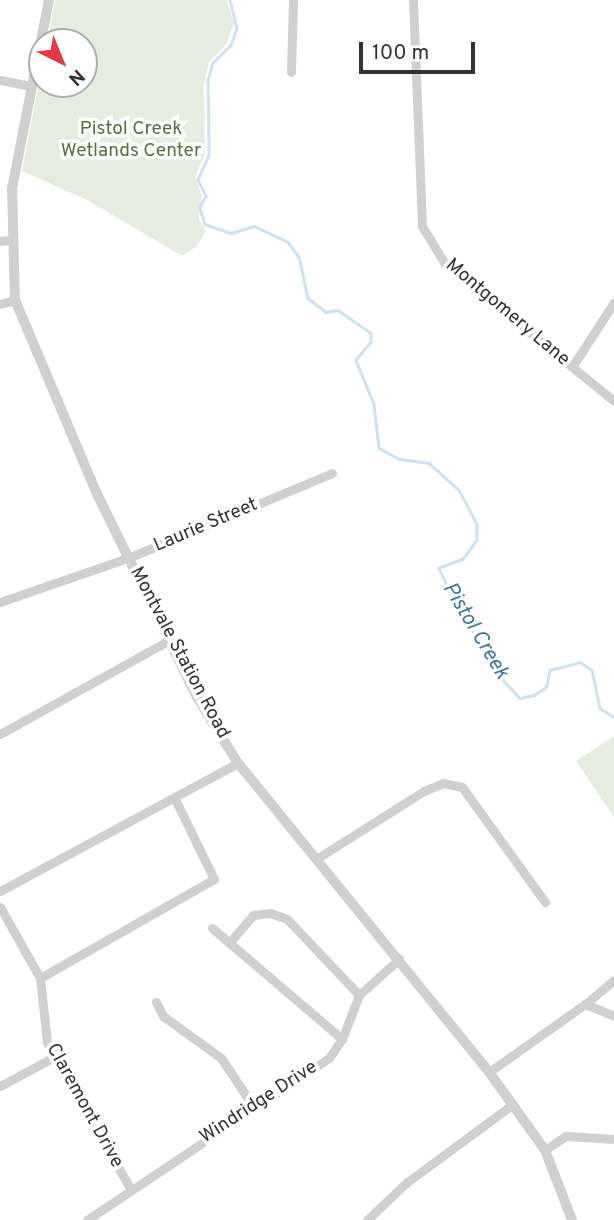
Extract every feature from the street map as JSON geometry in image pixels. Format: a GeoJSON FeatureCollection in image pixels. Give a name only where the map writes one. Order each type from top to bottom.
{"type":"FeatureCollection","features":[{"type":"Feature","properties":{"kind":"street","name":"Montvale Station Road"},"geometry":{"type":"LineString","coordinates":[[43,28],[49,0]]}},
{"type":"Feature","properties":{"kind":"street"},"geometry":{"type":"LineString","coordinates":[[291,72],[293,0]]}},
{"type":"Feature","properties":{"kind":"street","name":"Montgomery Lane"},"geometry":{"type":"LineString","coordinates":[[414,0],[422,226],[445,264],[614,401]]}},
{"type":"Feature","properties":{"kind":"street"},"geometry":{"type":"LineString","coordinates":[[0,80],[28,85]]}},
{"type":"Feature","properties":{"kind":"street","name":"Montvale Station Road"},"geometry":{"type":"LineString","coordinates":[[29,98],[5,241],[15,300],[128,558],[168,641],[238,763],[513,1104],[545,1150],[572,1220]]}},
{"type":"Feature","properties":{"kind":"street"},"geometry":{"type":"LineString","coordinates":[[0,304],[15,300]]}},
{"type":"Feature","properties":{"kind":"street"},"geometry":{"type":"LineString","coordinates":[[572,367],[614,302]]}},
{"type":"Feature","properties":{"kind":"street","name":"Laurie Street"},"geometry":{"type":"LineString","coordinates":[[0,602],[128,558],[332,473]]}},
{"type":"Feature","properties":{"kind":"street"},"geometry":{"type":"LineString","coordinates":[[0,734],[168,641]]}},
{"type":"Feature","properties":{"kind":"street"},"geometry":{"type":"LineString","coordinates":[[0,891],[238,763]]}},
{"type":"Feature","properties":{"kind":"street"},"geometry":{"type":"LineString","coordinates":[[316,859],[424,790],[443,783],[462,787],[545,902]]}},
{"type":"Feature","properties":{"kind":"street"},"geometry":{"type":"LineString","coordinates":[[40,978],[214,880],[174,797]]}},
{"type":"Feature","properties":{"kind":"street","name":"Claremont Drive"},"geometry":{"type":"LineString","coordinates":[[0,907],[40,978],[44,1028],[55,1056],[130,1188]]}},
{"type":"Feature","properties":{"kind":"street"},"geometry":{"type":"LineString","coordinates":[[229,943],[253,915],[270,913],[287,919],[359,995]]}},
{"type":"Feature","properties":{"kind":"street"},"geometry":{"type":"LineString","coordinates":[[212,928],[342,1039]]}},
{"type":"Feature","properties":{"kind":"street","name":"Windridge Drive"},"geometry":{"type":"LineString","coordinates":[[88,1220],[130,1188],[317,1067],[342,1039],[359,995],[399,960]]}},
{"type":"Feature","properties":{"kind":"street"},"geometry":{"type":"LineString","coordinates":[[489,1072],[585,1004],[614,980]]}},
{"type":"Feature","properties":{"kind":"street"},"geometry":{"type":"LineString","coordinates":[[156,1002],[163,1016],[221,1058],[253,1106]]}},
{"type":"Feature","properties":{"kind":"street"},"geometry":{"type":"LineString","coordinates":[[585,1004],[614,1016]]}},
{"type":"Feature","properties":{"kind":"street"},"geometry":{"type":"LineString","coordinates":[[0,1086],[55,1056]]}},
{"type":"Feature","properties":{"kind":"street"},"geometry":{"type":"LineString","coordinates":[[367,1220],[406,1183],[513,1104]]}},
{"type":"Feature","properties":{"kind":"street"},"geometry":{"type":"LineString","coordinates":[[545,1150],[566,1136],[614,1139]]}},
{"type":"Feature","properties":{"kind":"green space","name":"Pistol Creek Wetlands Center"},"geometry":{"type":"Polygon","coordinates":[[[55,0],[227,0],[234,24],[225,46],[209,62],[204,85],[205,154],[195,177],[202,196],[199,219],[206,231],[197,246],[182,256],[87,200],[22,171],[36,98],[98,98],[98,28],[50,28],[55,0]]]}},
{"type":"Feature","properties":{"kind":"green space"},"geometry":{"type":"Polygon","coordinates":[[[614,736],[614,817],[576,761],[614,736]]]}},
{"type":"Feature","properties":{"kind":"waterway","name":"Pistol Creek"},"geometry":{"type":"LineString","coordinates":[[230,0],[237,28],[231,45],[213,63],[208,80],[209,155],[198,180],[206,196],[200,208],[205,224],[231,233],[254,226],[288,242],[299,257],[308,298],[326,312],[338,310],[371,333],[371,342],[356,360],[374,404],[379,448],[400,459],[429,463],[459,490],[477,524],[477,540],[463,559],[439,568],[456,605],[504,681],[520,698],[534,695],[546,687],[550,670],[580,662],[592,670],[600,708],[614,717]]}}]}
